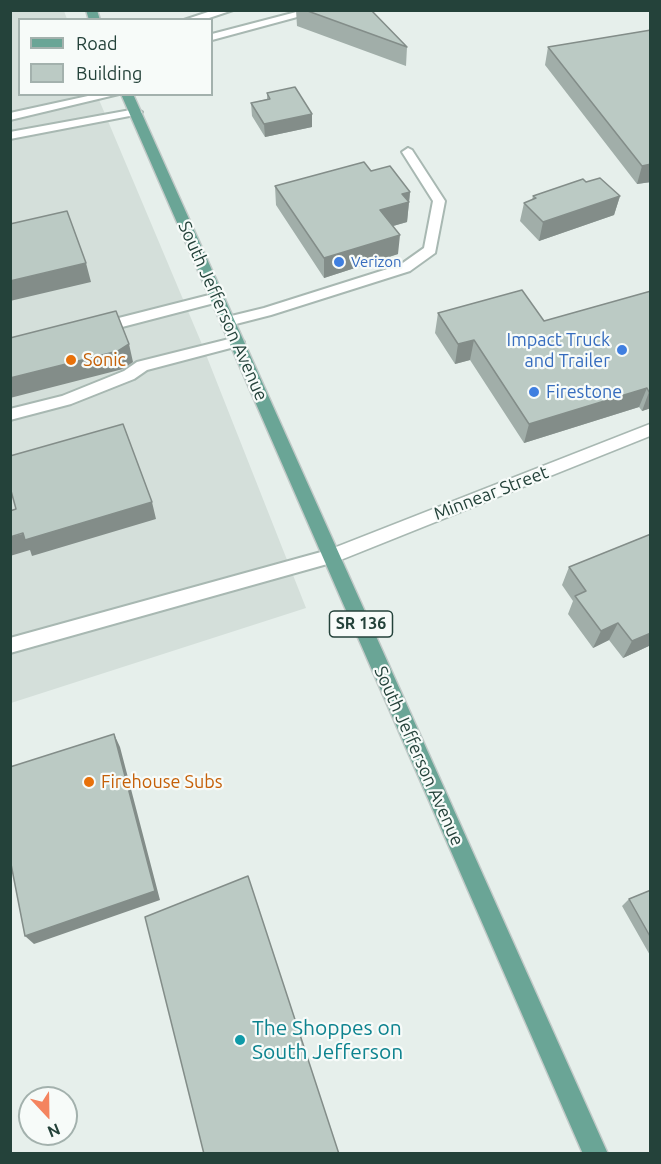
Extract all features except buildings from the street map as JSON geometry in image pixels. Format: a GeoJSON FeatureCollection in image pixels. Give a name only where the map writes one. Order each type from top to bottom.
{"type":"FeatureCollection","features":[{"type":"Feature","properties":{"kind":"main road","name":"South Jefferson Avenue"},"geometry":{"type":"LineString","coordinates":[[129,96],[596,1154]]}},
{"type":"Feature","properties":{"kind":"street","name":"Minnear Street"},"geometry":{"type":"LineString","coordinates":[[332,556],[651,430]]}},
{"type":"Feature","properties":{"kind":"lane"},"geometry":{"type":"LineString","coordinates":[[197,18],[228,10]]}},
{"type":"Feature","properties":{"kind":"lane"},"geometry":{"type":"LineString","coordinates":[[213,37],[318,10]]}},
{"type":"Feature","properties":{"kind":"lane"},"geometry":{"type":"LineString","coordinates":[[10,117],[105,96]]}},
{"type":"Feature","properties":{"kind":"lane"},"geometry":{"type":"LineString","coordinates":[[10,136],[136,112]]}},
{"type":"Feature","properties":{"kind":"lane"},"geometry":{"type":"LineString","coordinates":[[228,321],[278,309],[405,268],[430,250],[439,201],[408,152]]}},
{"type":"Feature","properties":{"kind":"lane"},"geometry":{"type":"LineString","coordinates":[[88,331],[217,298]]}},
{"type":"Feature","properties":{"kind":"lane"},"geometry":{"type":"LineString","coordinates":[[10,415],[66,400],[129,375],[142,366],[237,342]]}},
{"type":"Feature","properties":{"kind":"lane"},"geometry":{"type":"LineString","coordinates":[[10,646],[332,556]]}},
{"type":"Feature","properties":{"kind":"shaded area"},"geometry":{"type":"Polygon","coordinates":[[[10,11],[64,11],[67,18],[18,18],[18,96],[97,96],[201,342],[306,608],[11,703],[10,11]]]}},
{"type":"Feature","properties":{"kind":"place","name":"Verizon"},"geometry":{"type":"Point","coordinates":[339,262]}},
{"type":"Feature","properties":{"kind":"place","name":"Impact Truck and Trailer"},"geometry":{"type":"Point","coordinates":[622,350]}},
{"type":"Feature","properties":{"kind":"place","name":"Sonic"},"geometry":{"type":"Point","coordinates":[71,360]}},
{"type":"Feature","properties":{"kind":"place","name":"Firestone"},"geometry":{"type":"Point","coordinates":[534,392]}},
{"type":"Feature","properties":{"kind":"place","name":"Firehouse Subs"},"geometry":{"type":"Point","coordinates":[89,782]}},
{"type":"Feature","properties":{"kind":"place","name":"The Shoppes on South Jefferson"},"geometry":{"type":"Point","coordinates":[240,1040]}}]}
